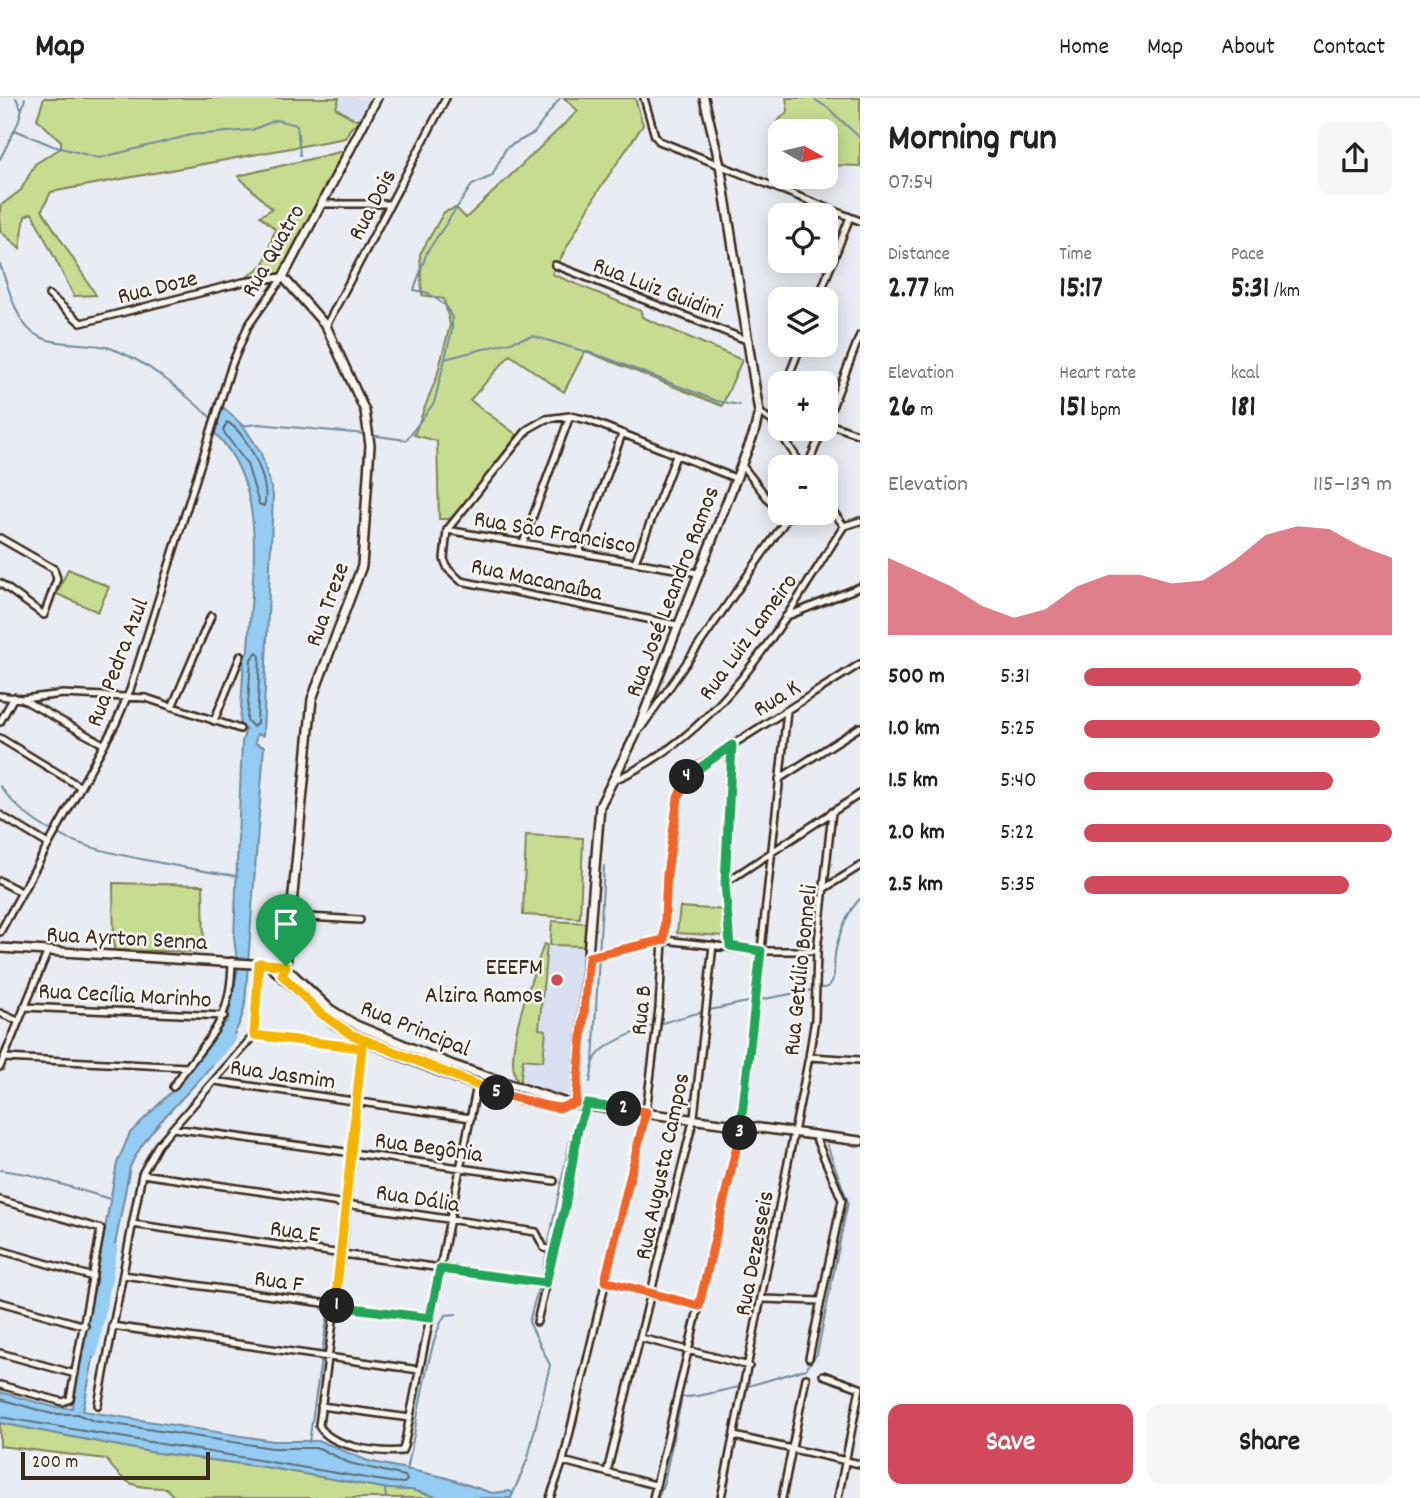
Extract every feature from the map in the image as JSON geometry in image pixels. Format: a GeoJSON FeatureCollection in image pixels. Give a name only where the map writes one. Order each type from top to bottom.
{"type":"FeatureCollection","features":[{"type":"Feature","properties":{"kind":"street","name":"Rua Quatro"},"geometry":{"type":"LineString","coordinates":[[211,426],[248,326],[283,277],[377,98]]}},
{"type":"Feature","properties":{"kind":"street","name":"Rua Dois"},"geometry":{"type":"LineString","coordinates":[[326,326],[446,98]]}},
{"type":"Feature","properties":{"kind":"street"},"geometry":{"type":"LineString","coordinates":[[644,98],[656,139],[860,221]]}},
{"type":"Feature","properties":{"kind":"street"},"geometry":{"type":"LineString","coordinates":[[704,98],[720,165],[759,412],[768,418]]}},
{"type":"Feature","properties":{"kind":"street"},"geometry":{"type":"LineString","coordinates":[[321,204],[390,204]]}},
{"type":"Feature","properties":{"kind":"street"},"geometry":{"type":"LineString","coordinates":[[823,287],[850,217]]}},
{"type":"Feature","properties":{"kind":"street","name":"Rua Luiz Guidini"},"geometry":{"type":"LineString","coordinates":[[555,265],[749,341]]}},
{"type":"Feature","properties":{"kind":"street","name":"Rua Doze"},"geometry":{"type":"LineString","coordinates":[[49,295],[81,323],[243,282],[283,277]]}},
{"type":"Feature","properties":{"kind":"street","name":"Rua Treze"},"geometry":{"type":"LineString","coordinates":[[282,975],[286,966],[312,699],[362,566],[370,445],[355,385],[326,326],[283,277]]}},
{"type":"Feature","properties":{"kind":"street"},"geometry":{"type":"LineString","coordinates":[[838,392],[860,335]]}},
{"type":"Feature","properties":{"kind":"street","name":"Rua José Leandro Ramos"},"geometry":{"type":"LineString","coordinates":[[581,1104],[598,818],[603,798],[635,736],[759,412]]}},
{"type":"Feature","properties":{"kind":"street"},"geometry":{"type":"LineString","coordinates":[[523,543],[570,416],[735,478]]}},
{"type":"Feature","properties":{"kind":"street","name":"Rua Macanaíba"},"geometry":{"type":"LineString","coordinates":[[570,416],[546,419],[528,429],[447,530],[444,558],[448,569],[461,581],[677,625]]}},
{"type":"Feature","properties":{"kind":"street","name":"Rua Pedra Azul"},"geometry":{"type":"LineString","coordinates":[[0,932],[116,723],[125,695],[130,690],[211,426]]}},
{"type":"Feature","properties":{"kind":"street"},"geometry":{"type":"LineString","coordinates":[[838,427],[860,435]]}},
{"type":"Feature","properties":{"kind":"street"},"geometry":{"type":"LineString","coordinates":[[579,552],[622,434]]}},
{"type":"Feature","properties":{"kind":"street"},"geometry":{"type":"LineString","coordinates":[[635,562],[676,456]]}},
{"type":"Feature","properties":{"kind":"street"},"geometry":{"type":"LineString","coordinates":[[741,464],[768,499]]}},
{"type":"Feature","properties":{"kind":"street"},"geometry":{"type":"LineString","coordinates":[[838,518],[844,526],[860,521]]}},
{"type":"Feature","properties":{"kind":"street"},"geometry":{"type":"LineString","coordinates":[[635,736],[782,525]]}},
{"type":"Feature","properties":{"kind":"street","name":"Rua Luiz Lameiro"},"geometry":{"type":"LineString","coordinates":[[612,781],[656,760],[720,707],[785,617],[844,526]]}},
{"type":"Feature","properties":{"kind":"street","name":"Rua São Francisco"},"geometry":{"type":"LineString","coordinates":[[447,530],[698,573]]}},
{"type":"Feature","properties":{"kind":"street"},"geometry":{"type":"LineString","coordinates":[[0,538],[54,569],[57,575],[44,615],[0,583]]}},
{"type":"Feature","properties":{"kind":"street"},"geometry":{"type":"LineString","coordinates":[[785,617],[860,587]]}},
{"type":"Feature","properties":{"kind":"street"},"geometry":{"type":"LineString","coordinates":[[172,708],[211,616]]}},
{"type":"Feature","properties":{"kind":"street"},"geometry":{"type":"LineString","coordinates":[[214,722],[241,654]]}},
{"type":"Feature","properties":{"kind":"street","name":"Rua K"},"geometry":{"type":"LineString","coordinates":[[681,787],[694,769],[860,664]]}},
{"type":"Feature","properties":{"kind":"street"},"geometry":{"type":"LineString","coordinates":[[22,699],[62,694],[125,695],[146,698],[240,729]]}},
{"type":"Feature","properties":{"kind":"street"},"geometry":{"type":"LineString","coordinates":[[0,696],[22,699],[103,744]]}},
{"type":"Feature","properties":{"kind":"street"},"geometry":{"type":"LineString","coordinates":[[0,722],[14,697]]}},
{"type":"Feature","properties":{"kind":"street"},"geometry":{"type":"LineString","coordinates":[[653,1498],[742,1125],[787,711]]}},
{"type":"Feature","properties":{"kind":"street"},"geometry":{"type":"LineString","coordinates":[[779,779],[860,727]]}},
{"type":"Feature","properties":{"kind":"street"},"geometry":{"type":"LineString","coordinates":[[0,738],[79,786]]}},
{"type":"Feature","properties":{"kind":"street"},"geometry":{"type":"LineString","coordinates":[[730,946],[725,883],[732,745]]}},
{"type":"Feature","properties":{"kind":"street","name":"Rua B"},"geometry":{"type":"LineString","coordinates":[[646,1112],[664,940],[663,901],[681,787]]}},
{"type":"Feature","properties":{"kind":"street"},"geometry":{"type":"LineString","coordinates":[[725,883],[860,794]]}},
{"type":"Feature","properties":{"kind":"street","name":"Rua Getúlio Bonneli"},"geometry":{"type":"LineString","coordinates":[[794,1131],[815,1019],[817,951],[832,812]]}},
{"type":"Feature","properties":{"kind":"street"},"geometry":{"type":"LineString","coordinates":[[0,815],[48,844]]}},
{"type":"Feature","properties":{"kind":"street"},"geometry":{"type":"LineString","coordinates":[[825,888],[860,866]]}},
{"type":"Feature","properties":{"kind":"street"},"geometry":{"type":"LineString","coordinates":[[0,881],[21,892]]}},
{"type":"Feature","properties":{"kind":"street"},"geometry":{"type":"LineString","coordinates":[[291,916],[360,920]]}},
{"type":"Feature","properties":{"kind":"street"},"geometry":{"type":"LineString","coordinates":[[589,957],[664,940],[761,951],[817,951]]}},
{"type":"Feature","properties":{"kind":"street","name":"Rua Augusta Campos"},"geometry":{"type":"LineString","coordinates":[[607,1472],[694,1117],[713,945]]}},
{"type":"Feature","properties":{"kind":"street","name":"Rua Ayrton Senna"},"geometry":{"type":"LineString","coordinates":[[0,948],[47,953],[259,963]]}},
{"type":"Feature","properties":{"kind":"street"},"geometry":{"type":"LineString","coordinates":[[0,1067],[47,953]]}},
{"type":"Feature","properties":{"kind":"street"},"geometry":{"type":"LineString","coordinates":[[173,1087],[207,1045],[224,1016],[232,992],[234,961]]}},
{"type":"Feature","properties":{"kind":"street"},"geometry":{"type":"LineString","coordinates":[[98,1405],[142,1174],[149,1156],[254,1035],[259,963],[286,966]]}},
{"type":"Feature","properties":{"kind":"street","name":"Rua Principal"},"geometry":{"type":"LineString","coordinates":[[259,963],[282,975],[334,1024],[362,1043],[477,1085],[547,1106],[559,1108],[566,1103]]}},
{"type":"Feature","properties":{"kind":"street","name":"Rua Principal"},"geometry":{"type":"LineString","coordinates":[[286,966],[330,1009],[356,1025],[453,1065],[566,1103],[694,1117],[860,1141]]}},
{"type":"Feature","properties":{"kind":"street","name":"Rua Cecília Marinho"},"geometry":{"type":"LineString","coordinates":[[24,1007],[224,1016]]}},
{"type":"Feature","properties":{"kind":"street"},"geometry":{"type":"LineString","coordinates":[[0,1013],[18,1021]]}},
{"type":"Feature","properties":{"kind":"street"},"geometry":{"type":"LineString","coordinates":[[254,1035],[362,1043],[342,1255],[319,1425],[321,1430],[368,1450],[402,1451],[477,1085]]}},
{"type":"Feature","properties":{"kind":"street"},"geometry":{"type":"LineString","coordinates":[[809,1057],[860,1060]]}},
{"type":"Feature","properties":{"kind":"street"},"geometry":{"type":"LineString","coordinates":[[4,1058],[187,1068]]}},
{"type":"Feature","properties":{"kind":"street","name":"Rua Jasmim"},"geometry":{"type":"LineString","coordinates":[[215,1081],[471,1118]]}},
{"type":"Feature","properties":{"kind":"street"},"geometry":{"type":"LineString","coordinates":[[537,1322],[542,1283],[578,1129],[581,1104]]}},
{"type":"Feature","properties":{"kind":"street"},"geometry":{"type":"LineString","coordinates":[[550,1498],[562,1461],[646,1112]]}},
{"type":"Feature","properties":{"kind":"street","name":"Rua Begônia"},"geometry":{"type":"LineString","coordinates":[[173,1128],[554,1181]]}},
{"type":"Feature","properties":{"kind":"street","name":"Rua Dezesseis"},"geometry":{"type":"LineString","coordinates":[[721,1498],[763,1299],[794,1131]]}},
{"type":"Feature","properties":{"kind":"street"},"geometry":{"type":"LineString","coordinates":[[809,1358],[842,1200],[814,1134]]}},
{"type":"Feature","properties":{"kind":"street","name":"Rua Dália"},"geometry":{"type":"LineString","coordinates":[[142,1174],[536,1232],[550,1251]]}},
{"type":"Feature","properties":{"kind":"street"},"geometry":{"type":"LineString","coordinates":[[0,1200],[101,1229],[85,1326],[68,1401],[0,1385]]}},
{"type":"Feature","properties":{"kind":"street","name":"Rua E"},"geometry":{"type":"LineString","coordinates":[[132,1224],[542,1283]]}},
{"type":"Feature","properties":{"kind":"street"},"geometry":{"type":"LineString","coordinates":[[0,1250],[93,1277]]}},
{"type":"Feature","properties":{"kind":"street","name":"Rua F"},"geometry":{"type":"LineString","coordinates":[[123,1275],[430,1318]]}},
{"type":"Feature","properties":{"kind":"street"},"geometry":{"type":"LineString","coordinates":[[605,1281],[699,1306]]}},
{"type":"Feature","properties":{"kind":"street"},"geometry":{"type":"LineString","coordinates":[[763,1299],[820,1301]]}},
{"type":"Feature","properties":{"kind":"street"},"geometry":{"type":"LineString","coordinates":[[0,1302],[85,1326]]}},
{"type":"Feature","properties":{"kind":"street"},"geometry":{"type":"LineString","coordinates":[[112,1326],[419,1370]]}},
{"type":"Feature","properties":{"kind":"street"},"geometry":{"type":"LineString","coordinates":[[640,1338],[688,1348],[749,1366]]}},
{"type":"Feature","properties":{"kind":"street"},"geometry":{"type":"LineString","coordinates":[[0,1353],[75,1374]]}},
{"type":"Feature","properties":{"kind":"street"},"geometry":{"type":"LineString","coordinates":[[823,1375],[860,1388],[838,1498]]}},
{"type":"Feature","properties":{"kind":"street"},"geometry":{"type":"LineString","coordinates":[[782,1498],[806,1378]]}},
{"type":"Feature","properties":{"kind":"street"},"geometry":{"type":"LineString","coordinates":[[321,1406],[410,1418]]}},
{"type":"Feature","properties":{"kind":"street"},"geometry":{"type":"LineString","coordinates":[[734,1436],[860,1464]]}},
{"type":"Feature","properties":{"kind":"street"},"geometry":{"type":"LineString","coordinates":[[562,1461],[655,1485]]}},
{"type":"Feature","properties":{"kind":"shaded area"},"geometry":{"type":"Polygon","coordinates":[[[331,98],[373,98],[359,124],[322,115],[331,98]]]}},
{"type":"Feature","properties":{"kind":"shaded area"},"geometry":{"type":"Polygon","coordinates":[[[552,921],[586,923],[575,1067],[571,1094],[566,1097],[520,1085],[513,1073],[519,1018],[544,944],[550,945],[552,921]]]}},
{"type":"Feature","properties":{"kind":"green space"},"geometry":{"type":"Polygon","coordinates":[[[44,98],[339,98],[336,108],[354,119],[362,119],[350,129],[345,138],[51,192],[42,210],[96,295],[74,296],[32,213],[25,216],[20,248],[0,231],[0,206],[21,190],[35,164],[61,148],[61,141],[37,119],[44,98]]]}},
{"type":"Feature","properties":{"kind":"green space"},"geometry":{"type":"Polygon","coordinates":[[[564,98],[635,98],[643,125],[598,191],[552,274],[641,311],[642,317],[742,360],[722,406],[585,351],[564,392],[510,355],[470,400],[517,435],[455,516],[439,519],[437,441],[414,435],[437,376],[450,325],[444,299],[422,295],[420,254],[444,212],[456,208],[466,218],[578,111],[564,98]]]}},
{"type":"Feature","properties":{"kind":"green space"},"geometry":{"type":"Polygon","coordinates":[[[786,98],[860,98],[860,166],[838,165],[838,119],[780,119],[788,111],[786,98]]]}},
{"type":"Feature","properties":{"kind":"green space"},"geometry":{"type":"Polygon","coordinates":[[[348,150],[281,273],[243,280],[264,264],[275,229],[260,216],[272,209],[238,176],[348,150]]]}},
{"type":"Feature","properties":{"kind":"green space"},"geometry":{"type":"Polygon","coordinates":[[[68,569],[109,587],[98,612],[57,594],[68,569]]]}},
{"type":"Feature","properties":{"kind":"green space"},"geometry":{"type":"Polygon","coordinates":[[[526,835],[583,838],[580,918],[523,915],[526,835]]]}},
{"type":"Feature","properties":{"kind":"green space"},"geometry":{"type":"Polygon","coordinates":[[[113,883],[203,885],[204,952],[114,950],[113,883]]]}},
{"type":"Feature","properties":{"kind":"green space"},"geometry":{"type":"Polygon","coordinates":[[[680,907],[725,910],[723,936],[677,933],[680,907]]]}},
{"type":"Feature","properties":{"kind":"green space"},"geometry":{"type":"Polygon","coordinates":[[[552,921],[586,923],[585,946],[550,945],[552,921]]]}},
{"type":"Feature","properties":{"kind":"green space"},"geometry":{"type":"Polygon","coordinates":[[[544,944],[547,945],[539,1029],[546,1030],[543,1061],[523,1059],[520,1085],[514,1073],[515,1037],[544,944]]]}},
{"type":"Feature","properties":{"kind":"green space"},"geometry":{"type":"Polygon","coordinates":[[[0,1423],[151,1452],[265,1467],[389,1489],[412,1490],[441,1498],[175,1498],[166,1488],[132,1484],[119,1475],[106,1459],[0,1446],[0,1423]]]}},
{"type":"Feature","properties":{"kind":"water"},"geometry":{"type":"Polygon","coordinates":[[[222,406],[244,427],[261,453],[273,495],[263,736],[257,734],[255,743],[264,747],[245,1004],[239,1026],[227,1046],[158,1125],[142,1145],[130,1167],[83,1411],[273,1441],[320,1441],[368,1461],[444,1477],[492,1493],[510,1491],[513,1494],[510,1498],[441,1498],[412,1490],[389,1489],[265,1467],[151,1452],[0,1423],[0,1392],[54,1407],[72,1408],[117,1163],[130,1133],[172,1091],[228,1019],[238,968],[234,938],[242,742],[246,729],[240,729],[240,725],[244,657],[248,651],[254,536],[244,481],[233,456],[215,433],[222,406]]]}},
{"type":"Feature","properties":{"kind":"waterway"},"geometry":{"type":"LineString","coordinates":[[16,98],[21,108]]}},
{"type":"Feature","properties":{"kind":"waterway"},"geometry":{"type":"LineString","coordinates":[[0,159],[18,123],[25,98]]}},
{"type":"Feature","properties":{"kind":"waterway"},"geometry":{"type":"LineString","coordinates":[[370,435],[406,440],[434,403],[452,330],[452,318],[446,306],[428,293],[414,290],[427,252],[472,185],[492,176],[506,148],[534,133],[560,98]]}},
{"type":"Feature","properties":{"kind":"waterway"},"geometry":{"type":"LineString","coordinates":[[812,98],[828,108],[860,138]]}},
{"type":"Feature","properties":{"kind":"waterway"},"geometry":{"type":"LineString","coordinates":[[15,130],[53,146],[99,158],[191,135],[252,130],[276,120],[297,125],[300,155]]}},
{"type":"Feature","properties":{"kind":"waterway"},"geometry":{"type":"LineString","coordinates":[[0,265],[21,319],[32,332],[49,340],[101,346],[125,354],[168,381],[219,425]]}},
{"type":"Feature","properties":{"kind":"waterway"},"geometry":{"type":"LineString","coordinates":[[445,359],[533,336],[604,357],[717,401],[739,405]]}},
{"type":"Feature","properties":{"kind":"waterway"},"geometry":{"type":"LineString","coordinates":[[241,426],[258,424],[365,434]]}},
{"type":"Feature","properties":{"kind":"waterway"},"geometry":{"type":"LineString","coordinates":[[0,786],[30,817],[65,838],[125,856],[237,876]]}},
{"type":"Feature","properties":{"kind":"waterway"},"geometry":{"type":"LineString","coordinates":[[593,1062],[604,866]]}},
{"type":"Feature","properties":{"kind":"waterway"},"geometry":{"type":"LineString","coordinates":[[759,1000],[828,987],[834,976],[836,948],[841,933],[847,917],[860,899]]}},
{"type":"Feature","properties":{"kind":"waterway"},"geometry":{"type":"LineString","coordinates":[[590,1082],[597,1056],[625,1037],[670,1021],[753,1001]]}},
{"type":"Feature","properties":{"kind":"waterway"},"geometry":{"type":"LineString","coordinates":[[213,1061],[232,1038]]}},
{"type":"Feature","properties":{"kind":"waterway"},"geometry":{"type":"LineString","coordinates":[[541,1280],[570,1140]]}},
{"type":"Feature","properties":{"kind":"waterway"},"geometry":{"type":"LineString","coordinates":[[745,1387],[806,1369],[817,1354],[848,1202],[827,1145]]}},
{"type":"Feature","properties":{"kind":"waterway"},"geometry":{"type":"LineString","coordinates":[[0,1170],[27,1174],[110,1199]]}},
{"type":"Feature","properties":{"kind":"waterway"},"geometry":{"type":"LineString","coordinates":[[94,1353],[114,1248]]}},
{"type":"Feature","properties":{"kind":"waterway"},"geometry":{"type":"LineString","coordinates":[[511,1498],[528,1458],[550,1365],[529,1322],[539,1285]]}},
{"type":"Feature","properties":{"kind":"waterway"},"geometry":{"type":"LineString","coordinates":[[309,1442],[328,1312],[322,1309]]}},
{"type":"Feature","properties":{"kind":"waterway"},"geometry":{"type":"LineString","coordinates":[[407,1470],[434,1341],[446,1315],[456,1314]]}},
{"type":"Feature","properties":{"kind":"waterway"},"geometry":{"type":"LineString","coordinates":[[658,1498],[664,1482],[682,1397],[740,1387]]}},
{"type":"Feature","properties":{"kind":"waterway"},"geometry":{"type":"LineString","coordinates":[[385,1489],[386,1498]]}},
{"type":"Feature","properties":{"kind":"place","name":"EEEFM Alzira Ramos"},"geometry":{"type":"Point","coordinates":[557,980]}},
{"type":"Feature","properties":{"kind":"route"},"geometry":{"type":"LineString","coordinates":[[732,745],[725,883],[730,946],[761,951],[742,1125],[699,1306],[605,1281],[646,1112],[587,1104],[578,1129],[565,1207],[546,1283],[440,1269],[430,1318],[335,1306],[362,1048],[254,1035],[259,963],[286,966],[282,975],[319,1012],[350,1034],[506,1097],[559,1108],[566,1103],[576,1103],[589,957],[664,940],[663,901],[681,787],[694,769],[732,745]]}}]}
